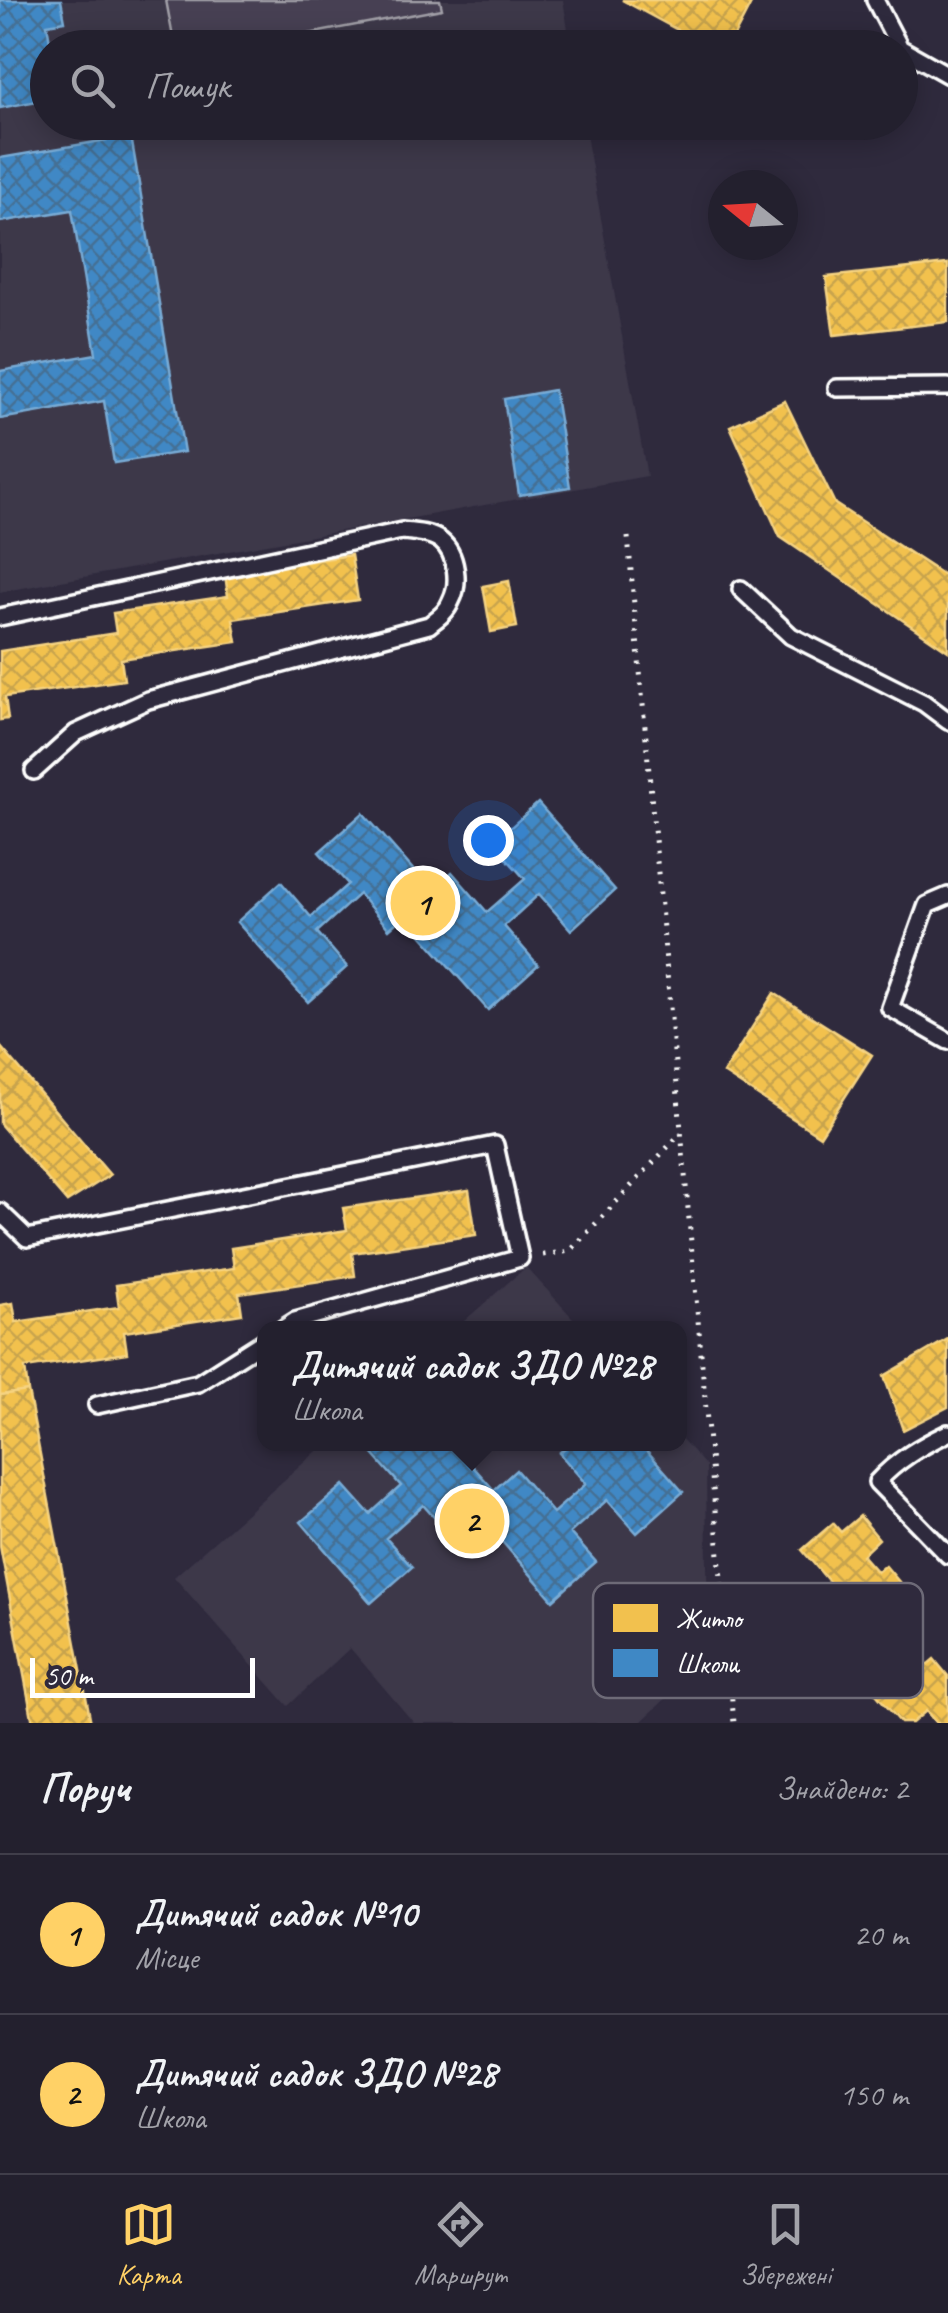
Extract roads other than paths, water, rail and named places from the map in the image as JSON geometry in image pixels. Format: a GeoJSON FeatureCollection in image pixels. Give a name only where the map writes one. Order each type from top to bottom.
{"type":"FeatureCollection","features":[{"type":"Feature","properties":{"kind":"lane"},"geometry":{"type":"LineString","coordinates":[[875,0],[891,30]]}},
{"type":"Feature","properties":{"kind":"lane"},"geometry":{"type":"LineString","coordinates":[[918,58],[948,74]]}},
{"type":"Feature","properties":{"kind":"lane"},"geometry":{"type":"LineString","coordinates":[[837,388],[948,387]]}},
{"type":"Feature","properties":{"kind":"lane"},"geometry":{"type":"LineString","coordinates":[[0,618],[402,530],[439,539],[451,554],[455,570],[456,588],[451,604],[429,625],[148,700],[76,734],[34,772]]}},
{"type":"Feature","properties":{"kind":"lane"},"geometry":{"type":"LineString","coordinates":[[741,589],[791,636],[924,703],[948,721]]}},
{"type":"Feature","properties":{"kind":"lane"},"geometry":{"type":"LineString","coordinates":[[948,896],[927,905],[890,1008],[948,1042]]}},
{"type":"Feature","properties":{"kind":"lane"},"geometry":{"type":"LineString","coordinates":[[0,1212],[27,1238],[495,1145],[520,1258],[299,1321]]}},
{"type":"Feature","properties":{"kind":"lane"},"geometry":{"type":"LineString","coordinates":[[97,1405],[198,1383],[257,1345]]}},
{"type":"Feature","properties":{"kind":"lane"},"geometry":{"type":"LineString","coordinates":[[948,1433],[922,1445],[889,1468],[877,1482],[948,1555]]}},
{"type":"Feature","properties":{"kind":"place","name":"Дитячий садок №10"},"geometry":{"type":"Point","coordinates":[423,903]}},
{"type":"Feature","properties":{"kind":"place","name":"Дитячий садок ЗДО №28"},"geometry":{"type":"Point","coordinates":[472,1521]}}]}
